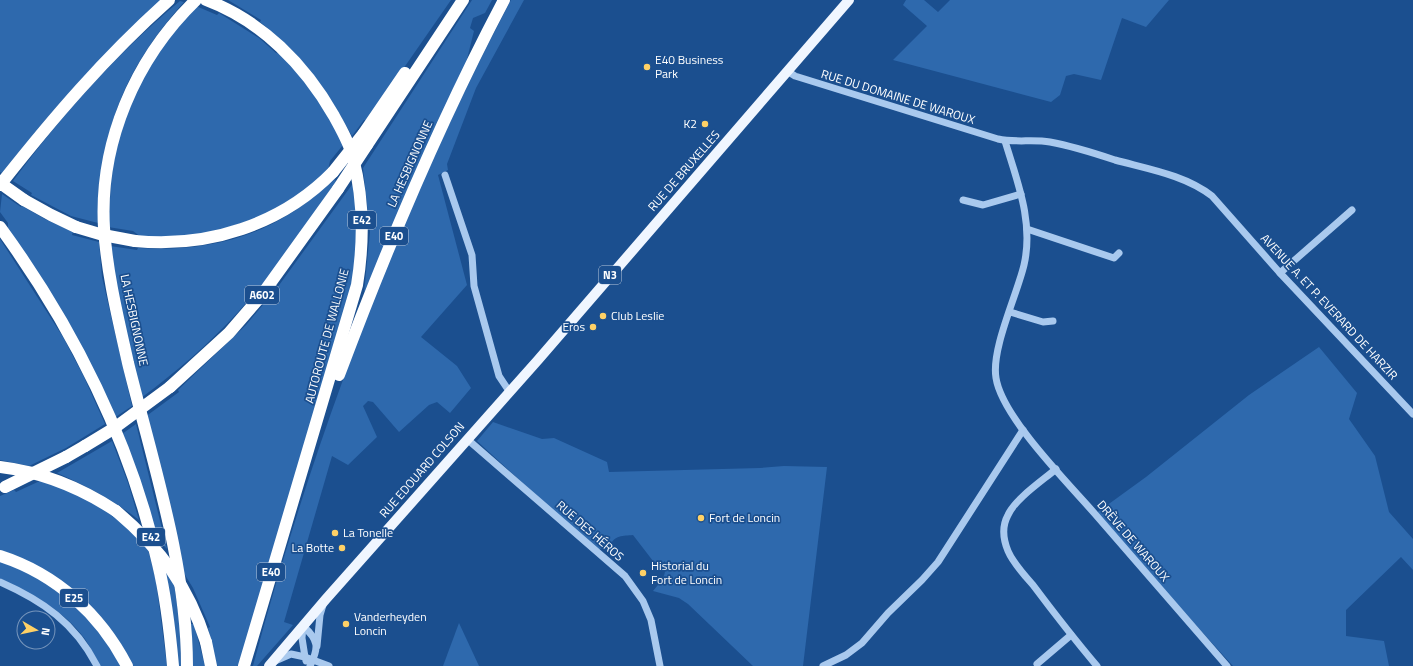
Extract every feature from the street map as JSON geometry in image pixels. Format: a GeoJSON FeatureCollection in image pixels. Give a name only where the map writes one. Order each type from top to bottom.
{"type":"FeatureCollection","features":[{"type":"Feature","properties":{"kind":"highway"},"geometry":{"type":"LineString","coordinates":[[169,0],[129,37],[71,98],[0,184],[51,216],[76,227],[103,235],[135,241],[152,243],[194,241],[221,236],[243,229],[265,220],[294,204],[333,172],[364,133],[455,0]]}},
{"type":"Feature","properties":{"kind":"highway","name":"LA HESBIGNONNE"},"geometry":{"type":"LineString","coordinates":[[187,666],[183,604],[174,552],[111,284],[104,226],[105,194],[109,158],[117,125],[129,94],[144,66],[163,36],[196,0]]}},
{"type":"Feature","properties":{"kind":"highway","name":"AUTOROUTE DE WALLONIE"},"geometry":{"type":"LineString","coordinates":[[206,0],[222,7],[265,34],[294,60],[307,75],[329,107],[347,141],[353,156],[360,189],[363,237],[357,285],[300,479]]}},
{"type":"Feature","properties":{"kind":"highway","name":"A602"},"geometry":{"type":"LineString","coordinates":[[2,488],[66,457],[113,429],[170,387],[229,333],[261,296],[338,189],[463,0]]}},
{"type":"Feature","properties":{"kind":"highway","name":"LA HESBIGNONNE"},"geometry":{"type":"LineString","coordinates":[[300,479],[364,309],[407,204],[451,107],[504,0]]}},
{"type":"Feature","properties":{"kind":"highway","name":"E42"},"geometry":{"type":"LineString","coordinates":[[1,228],[65,328],[97,389],[120,441],[135,482],[158,564],[173,666]]}},
{"type":"Feature","properties":{"kind":"highway"},"geometry":{"type":"LineString","coordinates":[[0,467],[34,473],[58,480],[93,496],[116,511],[155,547],[180,582],[193,608],[206,642],[210,666]]}},
{"type":"Feature","properties":{"kind":"highway","name":"E40"},"geometry":{"type":"LineString","coordinates":[[244,666],[300,479]]}},
{"type":"Feature","properties":{"kind":"highway","name":"E25"},"geometry":{"type":"LineString","coordinates":[[0,556],[27,566],[45,576],[73,596],[102,626],[127,666]]}},
{"type":"Feature","properties":{"kind":"main road","name":"RUE DE BRUXELLES"},"geometry":{"type":"LineString","coordinates":[[538,360],[849,0]]}},
{"type":"Feature","properties":{"kind":"main road","name":"RUE EDOUARD COLSON"},"geometry":{"type":"LineString","coordinates":[[271,664],[467,438],[538,360]]}},
{"type":"Feature","properties":{"kind":"street","name":"RUE DU DOMAINE DE WAROUX"},"geometry":{"type":"LineString","coordinates":[[787,71],[795,76],[1005,141],[1049,142],[1181,179],[1202,188],[1212,196],[1229,215]]}},
{"type":"Feature","properties":{"kind":"street"},"geometry":{"type":"LineString","coordinates":[[823,666],[846,655],[862,642],[938,562],[1023,430],[1001,398],[995,377],[996,354],[1025,263],[1027,228],[1021,194],[1005,141]]}},
{"type":"Feature","properties":{"kind":"street"},"geometry":{"type":"LineString","coordinates":[[445,175],[472,255],[474,286],[499,376],[509,391]]}},
{"type":"Feature","properties":{"kind":"street"},"geometry":{"type":"LineString","coordinates":[[963,200],[983,205],[1021,194]]}},
{"type":"Feature","properties":{"kind":"street"},"geometry":{"type":"LineString","coordinates":[[1280,273],[1352,210]]}},
{"type":"Feature","properties":{"kind":"street","name":"AVENUE A. ET P. EVERARD DE HARZIR"},"geometry":{"type":"LineString","coordinates":[[1229,215],[1280,273],[1413,414]]}},
{"type":"Feature","properties":{"kind":"street"},"geometry":{"type":"LineString","coordinates":[[1027,228],[1114,258],[1119,253]]}},
{"type":"Feature","properties":{"kind":"street"},"geometry":{"type":"LineString","coordinates":[[1010,312],[1043,322],[1053,321]]}},
{"type":"Feature","properties":{"kind":"street","name":"DRÈVE DE WAROUX"},"geometry":{"type":"LineString","coordinates":[[1023,430],[1227,666]]}},
{"type":"Feature","properties":{"kind":"street","name":"RUE DES HÉROS"},"geometry":{"type":"LineString","coordinates":[[467,438],[625,576],[643,601],[651,620],[660,666]]}},
{"type":"Feature","properties":{"kind":"street"},"geometry":{"type":"LineString","coordinates":[[1056,469],[1014,505],[1004,526],[1004,536],[1008,551],[1017,565],[1070,635],[1097,666]]}},
{"type":"Feature","properties":{"kind":"street"},"geometry":{"type":"LineString","coordinates":[[0,582],[43,604],[64,620],[79,637],[97,666]]}},
{"type":"Feature","properties":{"kind":"street"},"geometry":{"type":"LineString","coordinates":[[311,663],[317,646],[320,615],[324,602]]}},
{"type":"Feature","properties":{"kind":"street"},"geometry":{"type":"LineString","coordinates":[[303,626],[313,635],[317,646]]}},
{"type":"Feature","properties":{"kind":"street"},"geometry":{"type":"LineString","coordinates":[[303,626],[302,638],[306,666]]}},
{"type":"Feature","properties":{"kind":"street"},"geometry":{"type":"LineString","coordinates":[[1037,664],[1070,635]]}},
{"type":"Feature","properties":{"kind":"street"},"geometry":{"type":"LineString","coordinates":[[271,664],[291,654],[305,657],[311,663],[329,666]]}},
{"type":"Feature","properties":{"kind":"shaded area"},"geometry":{"type":"Polygon","coordinates":[[[0,0],[161,0],[118,41],[78,83],[39,127],[2,173],[0,172],[0,0]]]}},
{"type":"Feature","properties":{"kind":"shaded area"},"geometry":{"type":"Polygon","coordinates":[[[228,0],[451,0],[367,121],[364,120],[352,136],[323,88],[301,60],[289,47],[260,22],[261,20],[228,0]]]}},
{"type":"Feature","properties":{"kind":"shaded area"},"geometry":{"type":"Polygon","coordinates":[[[472,0],[492,0],[485,13],[473,18],[470,28],[474,31],[465,67],[364,293],[370,232],[363,168],[472,0]]]}},
{"type":"Feature","properties":{"kind":"shaded area"},"geometry":{"type":"Polygon","coordinates":[[[511,0],[524,0],[476,88],[447,164],[448,170],[438,175],[467,285],[421,337],[457,366],[471,388],[450,413],[437,402],[429,405],[399,432],[373,402],[368,401],[363,406],[377,437],[348,465],[332,456],[284,622],[293,625],[257,666],[253,666],[303,496],[363,326],[397,242],[433,160],[471,79],[511,0]]]}},
{"type":"Feature","properties":{"kind":"shaded area"},"geometry":{"type":"Polygon","coordinates":[[[906,0],[924,0],[938,12],[950,0],[1169,0],[1146,27],[1122,18],[1101,80],[1074,74],[1066,76],[1060,95],[1051,102],[893,60],[927,26],[903,5],[906,0]]]}},
{"type":"Feature","properties":{"kind":"shaded area"},"geometry":{"type":"Polygon","coordinates":[[[180,1],[184,2],[145,52],[119,104],[110,131],[104,160],[98,223],[71,216],[31,195],[32,193],[13,181],[51,132],[112,63],[180,1]]]}},
{"type":"Feature","properties":{"kind":"shaded area"},"geometry":{"type":"Polygon","coordinates":[[[196,6],[217,15],[219,13],[259,38],[276,53],[283,54],[318,95],[343,145],[330,161],[328,170],[304,191],[263,216],[204,235],[167,238],[141,237],[133,231],[108,227],[113,158],[131,101],[154,56],[196,6]]]}},
{"type":"Feature","properties":{"kind":"shaded area"},"geometry":{"type":"Polygon","coordinates":[[[335,179],[336,182],[301,232],[252,296],[228,323],[204,346],[141,398],[122,321],[110,246],[137,250],[138,248],[156,249],[193,247],[230,240],[265,228],[288,215],[335,179]]]}},
{"type":"Feature","properties":{"kind":"shaded area"},"geometry":{"type":"Polygon","coordinates":[[[354,182],[358,263],[240,666],[217,666],[208,628],[210,627],[193,588],[182,570],[145,417],[179,392],[178,390],[246,325],[277,288],[354,182]]]}},
{"type":"Feature","properties":{"kind":"shaded area"},"geometry":{"type":"Polygon","coordinates":[[[2,194],[21,207],[22,206],[73,232],[72,235],[99,242],[102,277],[132,406],[114,418],[8,231],[8,223],[0,212],[2,194]]]}},
{"type":"Feature","properties":{"kind":"shaded area"},"geometry":{"type":"Polygon","coordinates":[[[0,239],[63,337],[84,377],[105,424],[66,448],[29,466],[0,460],[0,239]]]}},
{"type":"Feature","properties":{"kind":"shaded area"},"geometry":{"type":"Polygon","coordinates":[[[1319,347],[1357,393],[1349,419],[1375,456],[1389,512],[1413,539],[1413,570],[1401,557],[1346,610],[1346,636],[1384,641],[1389,666],[1233,666],[1095,514],[1146,477],[1249,395],[1319,347]]]}},
{"type":"Feature","properties":{"kind":"shaded area"},"geometry":{"type":"Polygon","coordinates":[[[493,422],[542,439],[554,438],[607,462],[609,472],[784,466],[827,467],[803,666],[753,666],[688,604],[679,598],[653,591],[661,581],[664,574],[665,561],[660,565],[653,561],[633,535],[616,538],[610,546],[596,550],[477,441],[493,422]]]}},
{"type":"Feature","properties":{"kind":"shaded area"},"geometry":{"type":"Polygon","coordinates":[[[136,424],[167,549],[154,535],[122,434],[136,424]]]}},
{"type":"Feature","properties":{"kind":"shaded area"},"geometry":{"type":"Polygon","coordinates":[[[112,441],[128,483],[139,520],[100,494],[57,473],[112,441]]]}},
{"type":"Feature","properties":{"kind":"shaded area"},"geometry":{"type":"Polygon","coordinates":[[[42,480],[71,491],[110,511],[148,549],[156,581],[167,666],[133,666],[109,627],[95,610],[78,595],[61,581],[42,569],[21,558],[0,550],[0,496],[14,490],[16,492],[42,480]]]}},
{"type":"Feature","properties":{"kind":"shaded area"},"geometry":{"type":"Polygon","coordinates":[[[0,561],[28,573],[55,589],[90,620],[100,632],[121,666],[100,666],[85,639],[77,629],[56,610],[35,597],[0,579],[0,561]]]}},
{"type":"Feature","properties":{"kind":"shaded area"},"geometry":{"type":"Polygon","coordinates":[[[164,569],[174,583],[180,626],[181,666],[178,666],[164,569]]]}},
{"type":"Feature","properties":{"kind":"shaded area"},"geometry":{"type":"Polygon","coordinates":[[[459,623],[479,666],[443,666],[459,623]]]}},
{"type":"Feature","properties":{"kind":"shaded area"},"geometry":{"type":"Polygon","coordinates":[[[191,624],[194,624],[205,666],[193,666],[191,624]]]}},
{"type":"Feature","properties":{"kind":"place","name":"E40 Business Park"},"geometry":{"type":"Point","coordinates":[647,67]}},
{"type":"Feature","properties":{"kind":"place","name":"K2"},"geometry":{"type":"Point","coordinates":[705,124]}},
{"type":"Feature","properties":{"kind":"place","name":"Club Leslie"},"geometry":{"type":"Point","coordinates":[603,316]}},
{"type":"Feature","properties":{"kind":"place","name":"Eros"},"geometry":{"type":"Point","coordinates":[593,327]}},
{"type":"Feature","properties":{"kind":"place","name":"Fort de Loncin"},"geometry":{"type":"Point","coordinates":[701,518]}},
{"type":"Feature","properties":{"kind":"place","name":"La Tonelle"},"geometry":{"type":"Point","coordinates":[335,533]}},
{"type":"Feature","properties":{"kind":"place","name":"La Botte"},"geometry":{"type":"Point","coordinates":[342,548]}},
{"type":"Feature","properties":{"kind":"place","name":"Historial du Fort de Loncin"},"geometry":{"type":"Point","coordinates":[643,573]}},
{"type":"Feature","properties":{"kind":"place","name":"Vanderheyden Loncin"},"geometry":{"type":"Point","coordinates":[346,624]}}]}
